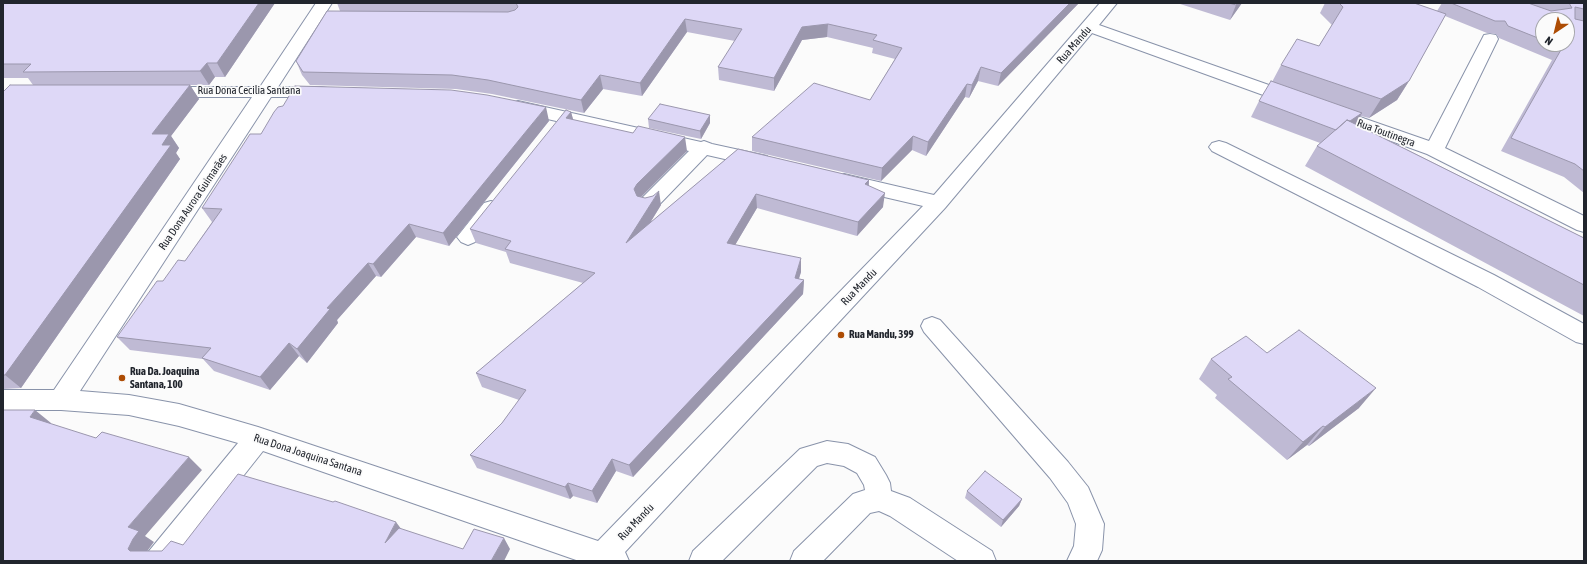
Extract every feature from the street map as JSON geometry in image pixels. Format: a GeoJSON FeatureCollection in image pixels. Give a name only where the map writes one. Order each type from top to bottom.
{"type":"FeatureCollection","features":[{"type":"Feature","properties":{"kind":"street","name":"Rua Mandu"},"geometry":{"type":"LineString","coordinates":[[607,559],[938,203],[1109,3]]}},
{"type":"Feature","properties":{"kind":"street","name":"Rua Dona Aurora Guimarães"},"geometry":{"type":"LineString","coordinates":[[61,400],[267,91],[323,12]]}},
{"type":"Feature","properties":{"kind":"street","name":"Rua Toutinegra"},"geometry":{"type":"LineString","coordinates":[[1090,27],[1434,150],[1584,225]]}},
{"type":"Feature","properties":{"kind":"street"},"geometry":{"type":"LineString","coordinates":[[1434,150],[1490,39]]}},
{"type":"Feature","properties":{"kind":"street","name":"Rua Dona Cecilia Santana"},"geometry":{"type":"LineString","coordinates":[[147,92],[336,92]]}},
{"type":"Feature","properties":{"kind":"street"},"geometry":{"type":"LineString","coordinates":[[499,102],[780,165]]}},
{"type":"Feature","properties":{"kind":"street"},"geometry":{"type":"LineString","coordinates":[[550,135],[564,117]]}},
{"type":"Feature","properties":{"kind":"street"},"geometry":{"type":"LineString","coordinates":[[648,204],[704,147]]}},
{"type":"Feature","properties":{"kind":"street"},"geometry":{"type":"LineString","coordinates":[[1218,147],[1486,281],[1584,336]]}},
{"type":"Feature","properties":{"kind":"street"},"geometry":{"type":"LineString","coordinates":[[825,176],[938,203]]}},
{"type":"Feature","properties":{"kind":"street"},"geometry":{"type":"LineString","coordinates":[[468,237],[502,195]]}},
{"type":"Feature","properties":{"kind":"street"},"geometry":{"type":"LineString","coordinates":[[932,326],[1059,470],[1079,496],[1090,524],[1088,550],[1081,561]]}},
{"type":"Feature","properties":{"kind":"street","name":"Rua Dona Joaquina Santana"},"geometry":{"type":"LineString","coordinates":[[3,400],[61,400],[129,405],[179,415],[258,438],[607,559]]}},
{"type":"Feature","properties":{"kind":"street"},"geometry":{"type":"LineString","coordinates":[[160,561],[258,438]]}},
{"type":"Feature","properties":{"kind":"street"},"geometry":{"type":"LineString","coordinates":[[703,561],[809,457],[827,452],[848,455],[866,465],[877,483],[879,499]]}},
{"type":"Feature","properties":{"kind":"street"},"geometry":{"type":"LineString","coordinates":[[804,561],[862,503],[879,499],[900,507],[982,561]]}},
{"type":"Feature","properties":{"kind":"building"},"geometry":{"type":"Polygon","coordinates":[[[3,3],[259,3],[217,63],[207,63],[200,71],[23,72],[31,64],[3,64],[3,3]]]}},
{"type":"Feature","properties":{"kind":"building"},"geometry":{"type":"Polygon","coordinates":[[[516,3],[1070,3],[1001,73],[981,67],[972,85],[967,84],[928,142],[913,136],[882,168],[752,137],[814,83],[870,100],[902,48],[873,40],[877,35],[828,24],[802,27],[774,78],[718,67],[742,29],[685,19],[640,83],[600,75],[581,100],[488,80],[452,75],[303,72],[296,61],[327,11],[508,12],[515,10],[518,7],[516,3]]]}},
{"type":"Feature","properties":{"kind":"building"},"geometry":{"type":"Polygon","coordinates":[[[1339,3],[1414,3],[1446,14],[1409,81],[1381,99],[1281,65],[1297,39],[1319,46],[1343,7],[1339,3]]]}},
{"type":"Feature","properties":{"kind":"building"},"geometry":{"type":"Polygon","coordinates":[[[1451,3],[1528,3],[1551,11],[1572,8],[1569,3],[1584,3],[1584,9],[1575,7],[1575,12],[1535,12],[1535,37],[1508,26],[1505,21],[1495,21],[1451,3]]]}},
{"type":"Feature","properties":{"kind":"building"},"geometry":{"type":"Polygon","coordinates":[[[1575,19],[1584,21],[1584,171],[1575,164],[1511,138],[1560,52],[1575,52],[1575,19]]]}},
{"type":"Feature","properties":{"kind":"building"},"geometry":{"type":"Polygon","coordinates":[[[1271,81],[1362,113],[1350,121],[1347,120],[1336,130],[1259,101],[1271,81]]]}},
{"type":"Feature","properties":{"kind":"building"},"geometry":{"type":"Polygon","coordinates":[[[10,85],[190,85],[152,134],[169,134],[162,145],[171,145],[5,375],[3,375],[3,92],[10,85]]]}},
{"type":"Feature","properties":{"kind":"building"},"geometry":{"type":"Polygon","coordinates":[[[295,86],[451,90],[487,95],[546,107],[443,233],[409,224],[373,264],[368,263],[327,308],[330,309],[297,349],[289,343],[260,377],[202,358],[211,348],[117,337],[157,281],[163,281],[178,260],[185,261],[222,209],[202,208],[250,134],[261,134],[274,112],[278,107],[283,106],[295,86]]]}},
{"type":"Feature","properties":{"kind":"building"},"geometry":{"type":"Polygon","coordinates":[[[660,104],[710,115],[700,131],[648,119],[660,104]]]}},
{"type":"Feature","properties":{"kind":"building"},"geometry":{"type":"Polygon","coordinates":[[[566,110],[571,112],[566,118],[633,133],[638,126],[685,137],[637,184],[634,189],[637,196],[645,198],[653,196],[659,191],[626,243],[738,149],[869,180],[865,184],[885,193],[858,222],[756,194],[727,243],[801,258],[795,278],[804,280],[629,465],[612,459],[592,491],[568,483],[565,487],[470,455],[502,423],[526,390],[476,373],[595,273],[505,249],[511,241],[470,229],[566,110]]]}},
{"type":"Feature","properties":{"kind":"building"},"geometry":{"type":"Polygon","coordinates":[[[1347,120],[1584,238],[1584,285],[1317,146],[1347,120]]]}},
{"type":"Feature","properties":{"kind":"building"},"geometry":{"type":"Polygon","coordinates":[[[1299,330],[1376,388],[1303,442],[1228,379],[1232,377],[1211,359],[1246,336],[1267,353],[1299,330]]]}},
{"type":"Feature","properties":{"kind":"building"},"geometry":{"type":"Polygon","coordinates":[[[3,410],[35,410],[30,417],[96,438],[102,432],[189,457],[128,527],[139,531],[128,549],[130,551],[162,551],[171,541],[183,545],[238,474],[333,502],[335,501],[396,522],[385,543],[399,528],[463,549],[474,529],[504,538],[491,561],[3,561],[3,410]]]}},
{"type":"Feature","properties":{"kind":"building"},"geometry":{"type":"Polygon","coordinates":[[[985,471],[1022,499],[1003,520],[967,491],[985,471]]]}},
{"type":"Feature","properties":{"kind":"place","name":"Rua Mandu, 399"},"geometry":{"type":"Point","coordinates":[841,335]}},
{"type":"Feature","properties":{"kind":"place","name":"Rua Da. Joaquina Santana, 100"},"geometry":{"type":"Point","coordinates":[122,378]}}]}
